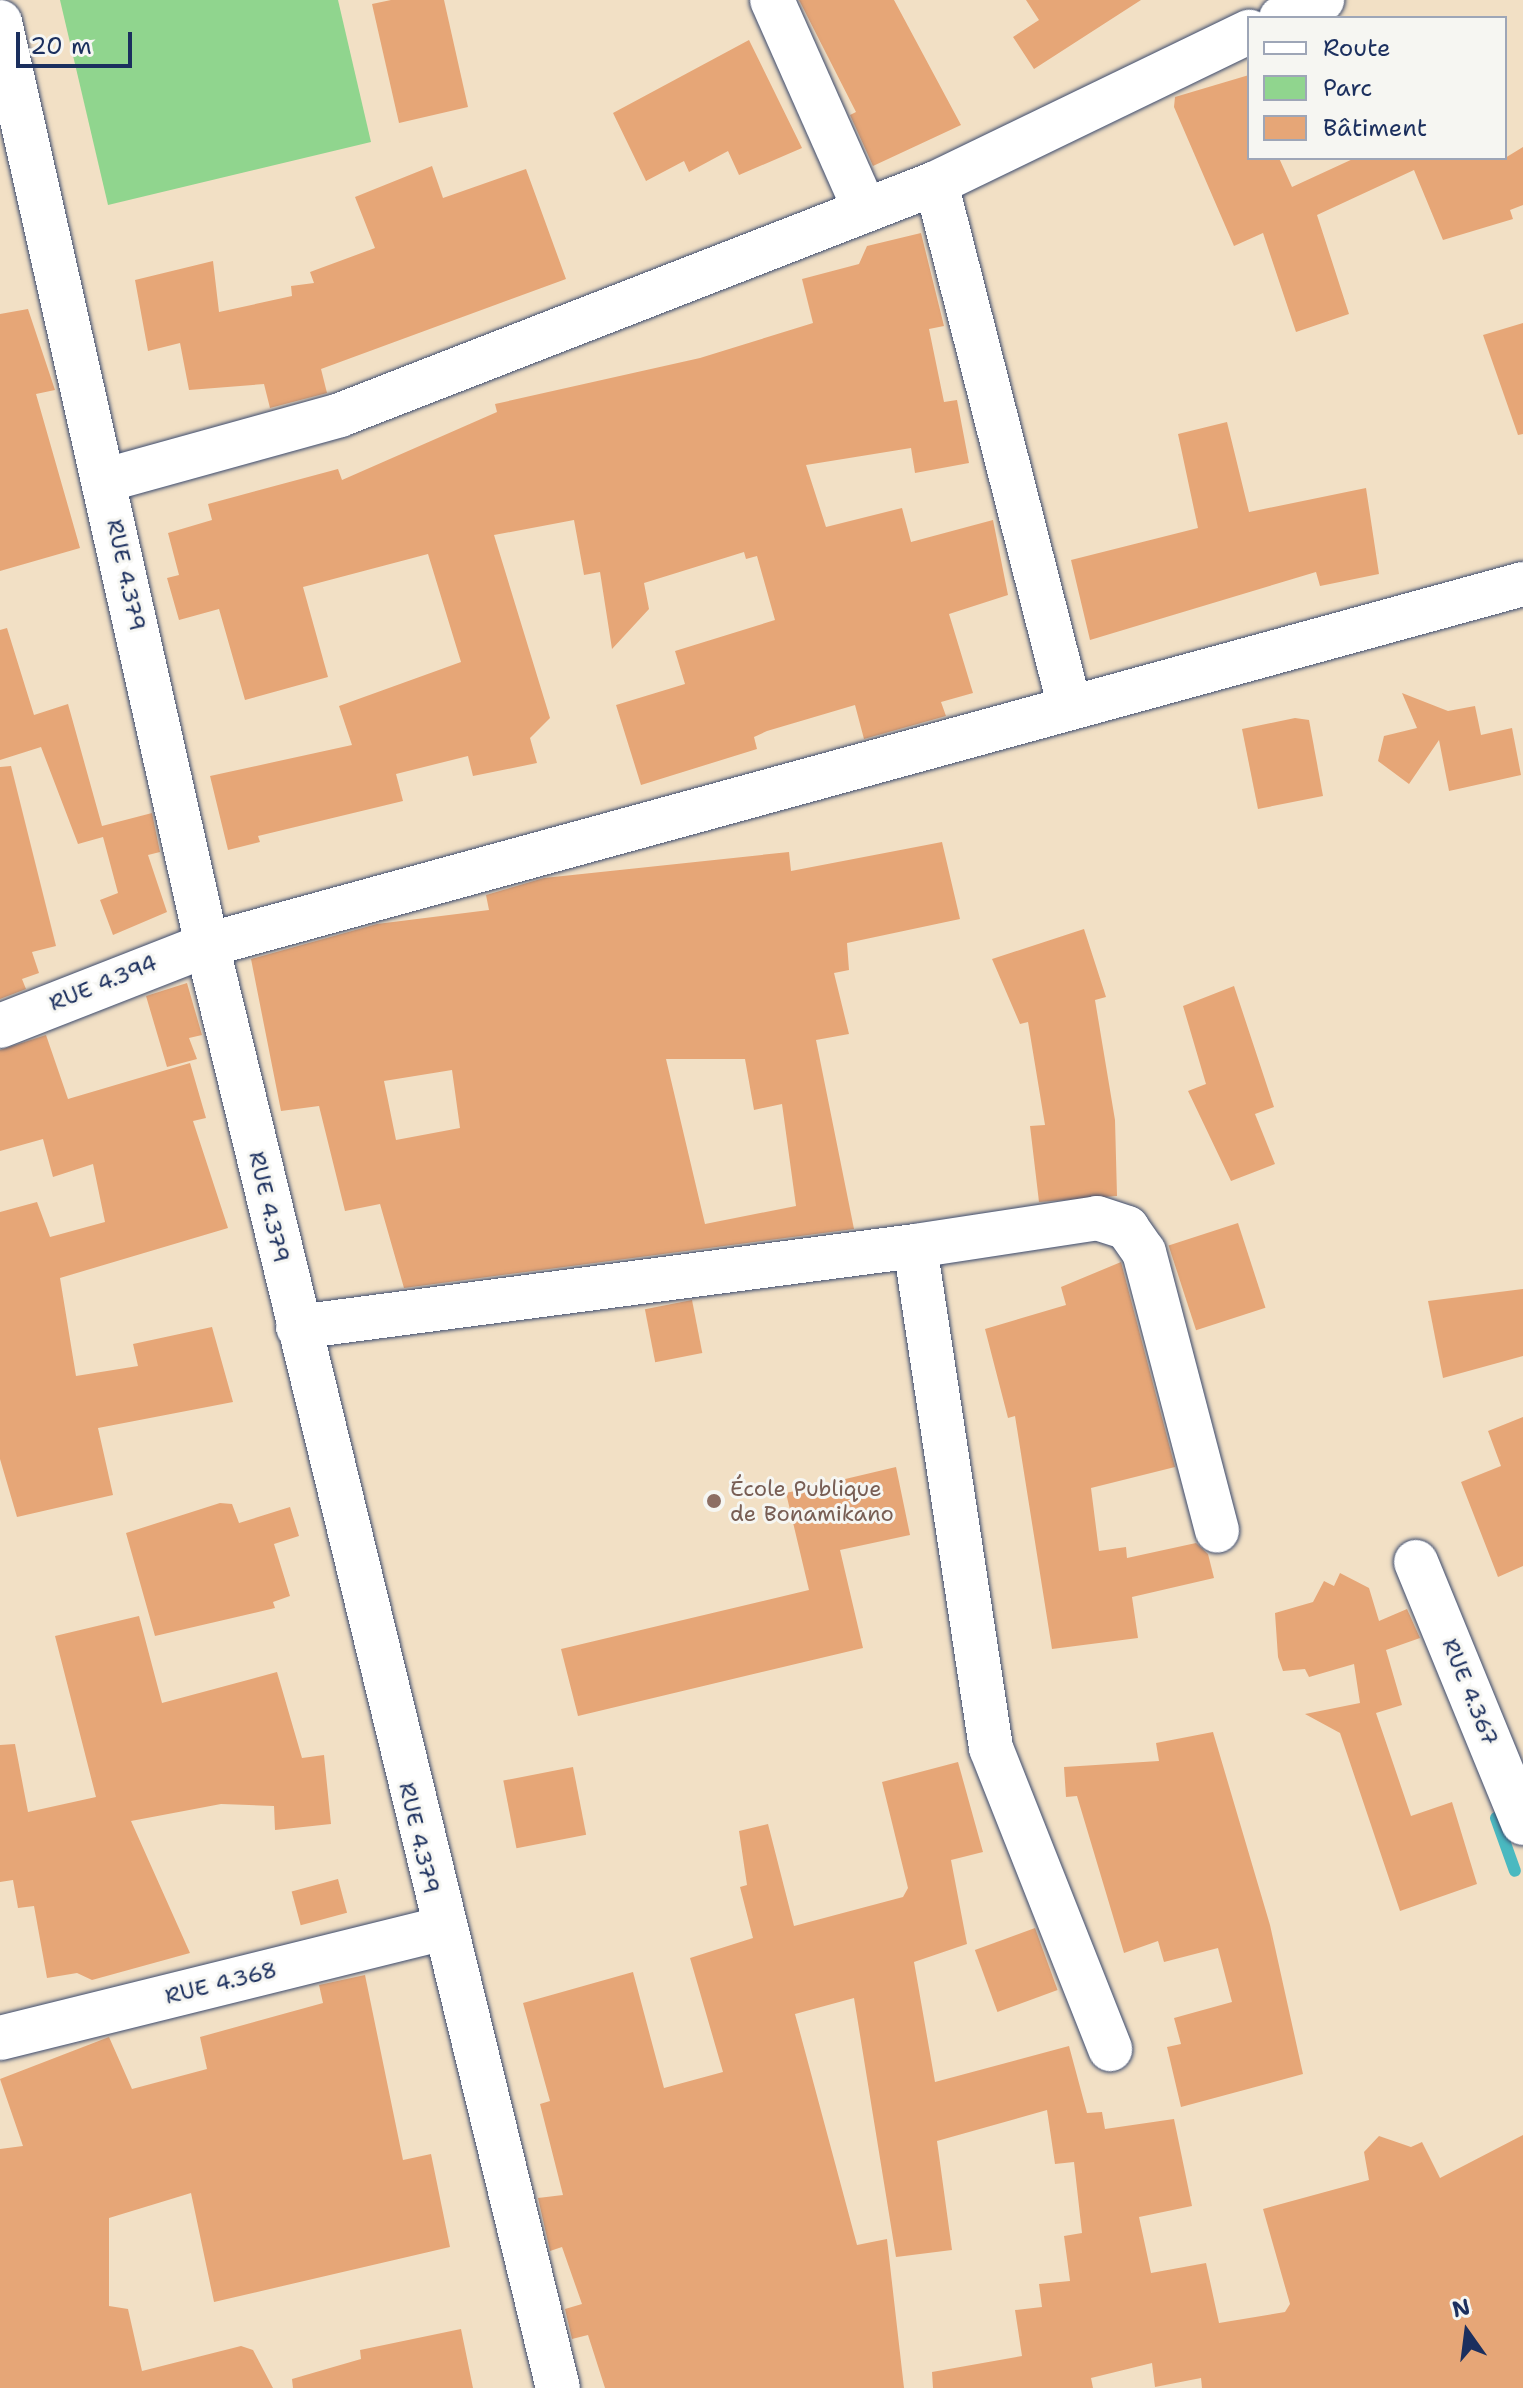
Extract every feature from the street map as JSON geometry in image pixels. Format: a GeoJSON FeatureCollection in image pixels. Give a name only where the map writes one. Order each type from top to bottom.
{"type":"FeatureCollection","features":[{"type":"Feature","properties":{"kind":"street"},"geometry":{"type":"LineString","coordinates":[[772,0],[865,210]]}},
{"type":"Feature","properties":{"kind":"street"},"geometry":{"type":"LineString","coordinates":[[1286,16],[1322,0]]}},
{"type":"Feature","properties":{"kind":"street","name":"RUE 4.379"},"geometry":{"type":"LineString","coordinates":[[0,22],[106,480],[207,945],[441,1929],[558,2388]]}},
{"type":"Feature","properties":{"kind":"street"},"geometry":{"type":"LineString","coordinates":[[106,480],[340,415],[936,183],[1247,33]]}},
{"type":"Feature","properties":{"kind":"street"},"geometry":{"type":"LineString","coordinates":[[936,183],[1070,708]]}},
{"type":"Feature","properties":{"kind":"street","name":"RUE 4.394"},"geometry":{"type":"LineString","coordinates":[[0,1026],[207,945],[1523,584]]}},
{"type":"Feature","properties":{"kind":"street"},"geometry":{"type":"LineString","coordinates":[[298,1327],[915,1246],[1097,1218],[1127,1228],[1144,1252],[1217,1531]]}},
{"type":"Feature","properties":{"kind":"street"},"geometry":{"type":"LineString","coordinates":[[915,1246],[991,1748],[1110,2049]]}},
{"type":"Feature","properties":{"kind":"street","name":"RUE 4.367"},"geometry":{"type":"LineString","coordinates":[[1416,1562],[1523,1823]]}},
{"type":"Feature","properties":{"kind":"street","name":"RUE 4.368"},"geometry":{"type":"LineString","coordinates":[[0,2038],[441,1929]]}},
{"type":"Feature","properties":{"kind":"green space"},"geometry":{"type":"Polygon","coordinates":[[[60,0],[338,0],[371,142],[108,205],[60,0]]]}},
{"type":"Feature","properties":{"kind":"building"},"geometry":{"type":"Polygon","coordinates":[[[391,0],[444,0],[468,107],[399,123],[372,4],[391,0]]]}},
{"type":"Feature","properties":{"kind":"building"},"geometry":{"type":"Polygon","coordinates":[[[799,0],[894,0],[961,125],[873,166],[850,115],[856,112],[799,0]]]}},
{"type":"Feature","properties":{"kind":"building"},"geometry":{"type":"Polygon","coordinates":[[[1026,0],[1141,0],[1034,69],[1013,37],[1039,20],[1026,0]]]}},
{"type":"Feature","properties":{"kind":"building"},"geometry":{"type":"Polygon","coordinates":[[[749,40],[802,148],[739,175],[728,151],[689,172],[684,161],[646,181],[613,113],[749,40]]]}},
{"type":"Feature","properties":{"kind":"building"},"geometry":{"type":"Polygon","coordinates":[[[1247,76],[1247,160],[1280,160],[1292,187],[1351,160],[1507,160],[1507,157],[1523,147],[1523,205],[1510,210],[1513,219],[1443,240],[1414,170],[1317,215],[1349,314],[1296,332],[1263,233],[1234,246],[1174,107],[1175,97],[1247,76]]]}},
{"type":"Feature","properties":{"kind":"building"},"geometry":{"type":"Polygon","coordinates":[[[432,166],[443,198],[526,169],[566,279],[321,369],[327,393],[270,408],[264,384],[189,390],[180,343],[148,351],[135,280],[213,261],[219,312],[292,296],[291,286],[314,283],[310,272],[375,248],[355,197],[432,166]]]}},
{"type":"Feature","properties":{"kind":"building"},"geometry":{"type":"Polygon","coordinates":[[[921,233],[944,326],[929,329],[944,402],[957,400],[969,463],[915,473],[911,448],[806,465],[826,527],[902,508],[911,542],[993,520],[1008,595],[949,614],[973,693],[941,702],[946,716],[864,739],[855,705],[767,731],[754,737],[757,749],[641,785],[616,705],[685,684],[675,651],[775,620],[757,556],[746,559],[744,552],[644,583],[649,609],[612,649],[600,572],[584,575],[574,520],[494,535],[550,718],[530,738],[537,763],[473,776],[468,756],[396,774],[403,801],[258,836],[260,842],[228,850],[210,776],[352,745],[339,706],[461,662],[428,554],[303,587],[328,677],[245,700],[219,609],[179,620],[167,578],[179,575],[168,533],[212,520],[208,504],[338,469],[342,480],[497,412],[495,404],[700,358],[813,323],[802,279],[859,264],[867,246],[921,233]]]}},
{"type":"Feature","properties":{"kind":"building"},"geometry":{"type":"Polygon","coordinates":[[[28,309],[55,390],[36,394],[80,548],[0,571],[0,314],[28,309]]]}},
{"type":"Feature","properties":{"kind":"building"},"geometry":{"type":"Polygon","coordinates":[[[1523,323],[1523,434],[1518,435],[1483,335],[1523,323]]]}},
{"type":"Feature","properties":{"kind":"building"},"geometry":{"type":"Polygon","coordinates":[[[1227,422],[1249,512],[1366,488],[1379,574],[1320,586],[1316,572],[1090,640],[1071,560],[1198,528],[1178,434],[1227,422]]]}},
{"type":"Feature","properties":{"kind":"building"},"geometry":{"type":"Polygon","coordinates":[[[7,628],[34,715],[68,704],[102,826],[152,813],[160,852],[148,855],[167,912],[113,935],[100,900],[118,893],[103,837],[78,844],[41,747],[0,760],[0,630],[7,628]]]}},
{"type":"Feature","properties":{"kind":"building"},"geometry":{"type":"Polygon","coordinates":[[[1402,693],[1448,711],[1475,706],[1481,735],[1512,728],[1521,775],[1449,791],[1439,740],[1409,784],[1378,761],[1384,736],[1417,728],[1402,693]]]}},
{"type":"Feature","properties":{"kind":"building"},"geometry":{"type":"Polygon","coordinates":[[[1295,718],[1309,720],[1323,796],[1258,809],[1242,729],[1295,718]]]}},
{"type":"Feature","properties":{"kind":"building"},"geometry":{"type":"Polygon","coordinates":[[[11,766],[56,946],[32,952],[39,973],[22,979],[26,989],[0,999],[0,767],[11,766]]]}},
{"type":"Feature","properties":{"kind":"building"},"geometry":{"type":"Polygon","coordinates":[[[942,842],[960,919],[847,943],[849,970],[834,973],[849,1034],[816,1040],[854,1229],[404,1288],[380,1204],[345,1211],[319,1106],[281,1111],[251,959],[377,924],[489,910],[486,895],[544,878],[789,852],[791,871],[942,842]],[[666,1059],[705,1224],[796,1206],[782,1104],[754,1110],[745,1059],[666,1059]],[[452,1070],[384,1081],[396,1140],[460,1128],[452,1070]]]}},
{"type":"Feature","properties":{"kind":"building"},"geometry":{"type":"Polygon","coordinates":[[[1084,929],[1106,997],[1095,1000],[1115,1120],[1117,1196],[1039,1202],[1030,1126],[1045,1125],[1028,1022],[1020,1024],[992,959],[1084,929]]]}},
{"type":"Feature","properties":{"kind":"building"},"geometry":{"type":"Polygon","coordinates":[[[187,983],[202,1035],[189,1038],[197,1059],[167,1067],[146,996],[187,983]]]}},
{"type":"Feature","properties":{"kind":"building"},"geometry":{"type":"Polygon","coordinates":[[[1234,986],[1274,1107],[1255,1114],[1275,1164],[1231,1181],[1188,1091],[1206,1084],[1183,1006],[1234,986]]]}},
{"type":"Feature","properties":{"kind":"building"},"geometry":{"type":"Polygon","coordinates":[[[46,1035],[68,1099],[190,1063],[206,1118],[193,1121],[228,1228],[60,1278],[76,1376],[138,1366],[133,1344],[212,1327],[233,1402],[98,1428],[113,1495],[17,1517],[0,1459],[0,1212],[37,1202],[50,1237],[105,1222],[93,1164],[53,1177],[43,1139],[0,1151],[0,1050],[46,1035]]]}},
{"type":"Feature","properties":{"kind":"building"},"geometry":{"type":"Polygon","coordinates":[[[1238,1223],[1266,1308],[1196,1330],[1169,1246],[1238,1223]]]}},
{"type":"Feature","properties":{"kind":"building"},"geometry":{"type":"Polygon","coordinates":[[[1121,1262],[1175,1467],[1091,1488],[1099,1551],[1126,1547],[1127,1558],[1196,1543],[1208,1554],[1214,1578],[1132,1597],[1138,1638],[1052,1649],[1015,1416],[1008,1418],[985,1329],[1066,1305],[1061,1287],[1121,1262]]]}},
{"type":"Feature","properties":{"kind":"building"},"geometry":{"type":"Polygon","coordinates":[[[1523,1289],[1523,1356],[1443,1378],[1428,1301],[1523,1289]]]}},
{"type":"Feature","properties":{"kind":"building"},"geometry":{"type":"Polygon","coordinates":[[[692,1300],[702,1353],[655,1362],[645,1309],[692,1300]]]}},
{"type":"Feature","properties":{"kind":"building"},"geometry":{"type":"Polygon","coordinates":[[[1523,1417],[1523,1566],[1498,1577],[1461,1482],[1501,1466],[1488,1431],[1523,1417]]]}},
{"type":"Feature","properties":{"kind":"building"},"geometry":{"type":"Polygon","coordinates":[[[896,1467],[910,1535],[840,1550],[863,1648],[578,1716],[561,1649],[809,1590],[786,1493],[896,1467]]]}},
{"type":"Feature","properties":{"kind":"building"},"geometry":{"type":"Polygon","coordinates":[[[220,1503],[232,1504],[239,1523],[290,1507],[299,1536],[274,1544],[290,1596],[273,1602],[275,1608],[155,1636],[126,1533],[220,1503]]]}},
{"type":"Feature","properties":{"kind":"building"},"geometry":{"type":"Polygon","coordinates":[[[1340,1573],[1369,1588],[1379,1621],[1407,1609],[1420,1638],[1386,1650],[1402,1705],[1376,1713],[1411,1816],[1452,1802],[1477,1884],[1400,1911],[1340,1733],[1305,1714],[1360,1703],[1354,1664],[1309,1677],[1305,1669],[1283,1671],[1278,1657],[1275,1613],[1313,1602],[1324,1581],[1334,1586],[1340,1573]]]}},
{"type":"Feature","properties":{"kind":"building"},"geometry":{"type":"Polygon","coordinates":[[[139,1616],[162,1703],[277,1672],[302,1758],[324,1755],[331,1824],[275,1830],[274,1806],[221,1804],[131,1821],[190,1953],[92,1980],[77,1973],[47,1978],[34,1906],[18,1908],[13,1880],[0,1882],[0,1745],[15,1744],[28,1812],[96,1797],[55,1636],[139,1616]]]}},
{"type":"Feature","properties":{"kind":"building"},"geometry":{"type":"Polygon","coordinates":[[[1213,1732],[1270,1925],[1303,2074],[1181,2107],[1167,2047],[1181,2044],[1174,2018],[1232,2002],[1218,1948],[1164,1962],[1158,1941],[1124,1953],[1077,1796],[1066,1797],[1064,1767],[1159,1761],[1156,1743],[1213,1732]]]}},
{"type":"Feature","properties":{"kind":"building"},"geometry":{"type":"Polygon","coordinates":[[[958,1762],[983,1852],[951,1860],[967,1944],[914,1962],[935,2082],[1069,2046],[1087,2113],[1102,2112],[1105,2129],[1174,2119],[1192,2206],[1139,2217],[1151,2273],[1206,2263],[1219,2323],[1285,2312],[1290,2304],[1263,2209],[1369,2180],[1364,2152],[1379,2136],[1411,2147],[1422,2142],[1440,2178],[1523,2135],[1523,2388],[1202,2388],[1201,2378],[1155,2387],[1152,2363],[1091,2378],[1093,2388],[933,2388],[932,2372],[1022,2356],[1015,2310],[1042,2307],[1039,2284],[1070,2281],[1064,2236],[1082,2233],[1074,2162],[1055,2164],[1047,2110],[937,2141],[952,2250],[896,2257],[854,1998],[795,2014],[857,2245],[887,2239],[904,2388],[605,2388],[588,2335],[572,2339],[565,2309],[582,2304],[562,2247],[550,2251],[538,2198],[563,2195],[540,2104],[550,2101],[523,2003],[633,1972],[664,2088],[723,2072],[690,1958],[753,1938],[740,1887],[747,1885],[739,1831],[768,1824],[794,1926],[903,1897],[908,1888],[882,1782],[958,1762]]]}},
{"type":"Feature","properties":{"kind":"building"},"geometry":{"type":"Polygon","coordinates":[[[573,1767],[586,1835],[516,1848],[503,1781],[573,1767]]]}},
{"type":"Feature","properties":{"kind":"building"},"geometry":{"type":"Polygon","coordinates":[[[338,1879],[347,1913],[301,1925],[292,1891],[338,1879]]]}},
{"type":"Feature","properties":{"kind":"building"},"geometry":{"type":"Polygon","coordinates":[[[1035,1928],[1058,1990],[997,2012],[975,1950],[1035,1928]]]}},
{"type":"Feature","properties":{"kind":"building"},"geometry":{"type":"Polygon","coordinates":[[[365,1975],[403,2160],[431,2154],[450,2247],[214,2302],[191,2193],[109,2218],[109,2306],[128,2309],[142,2371],[241,2346],[253,2350],[273,2388],[0,2388],[0,2149],[23,2146],[0,2079],[109,2037],[132,2089],[207,2069],[200,2037],[323,2003],[319,1985],[365,1975]]]}},
{"type":"Feature","properties":{"kind":"building"},"geometry":{"type":"Polygon","coordinates":[[[461,2329],[473,2388],[293,2388],[292,2379],[361,2359],[360,2350],[461,2329]]]}},
{"type":"Feature","properties":{"kind":"waterway"},"geometry":{"type":"LineString","coordinates":[[1496,1818],[1515,1871]]}},
{"type":"Feature","properties":{"kind":"place","name":"École Publique de Bonamikano"},"geometry":{"type":"Point","coordinates":[714,1501]}}]}
